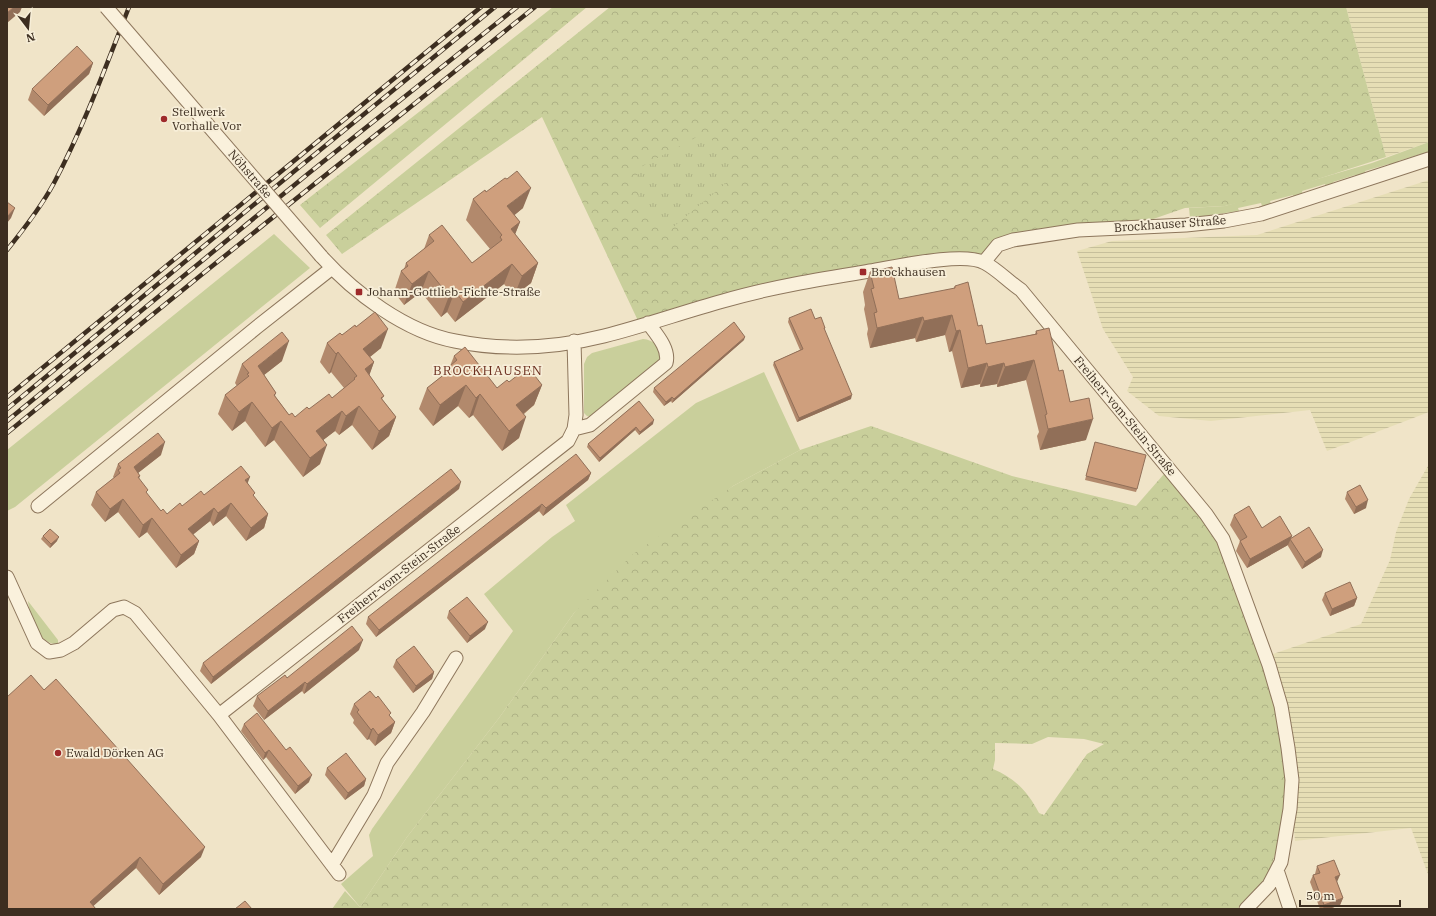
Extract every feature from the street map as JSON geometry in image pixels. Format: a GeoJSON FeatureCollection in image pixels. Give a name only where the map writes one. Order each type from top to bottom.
{"type":"FeatureCollection","features":[{"type":"Feature","properties":{"kind":"street","name":"Nöhstraße"},"geometry":{"type":"LineString","coordinates":[[106,7],[332,268]]}},
{"type":"Feature","properties":{"kind":"street","name":"Brockhauser Straße"},"geometry":{"type":"LineString","coordinates":[[984,262],[998,245],[1013,240],[1078,230],[1201,224],[1260,214],[1429,159]]}},
{"type":"Feature","properties":{"kind":"street","name":"Freiherr-vom-Stein-Straße"},"geometry":{"type":"LineString","coordinates":[[332,268],[359,292],[413,327],[454,341],[499,347],[537,347],[603,336],[766,290],[927,262],[962,259],[984,262],[1021,290],[1206,514],[1223,539],[1269,665],[1281,706],[1292,780],[1290,810],[1281,862],[1269,885],[1246,909]]}},
{"type":"Feature","properties":{"kind":"street"},"geometry":{"type":"LineString","coordinates":[[38,506],[257,327],[332,268]]}},
{"type":"Feature","properties":{"kind":"street"},"geometry":{"type":"LineString","coordinates":[[574,341],[574,429],[590,425],[666,363],[668,356],[665,349],[648,323]]}},
{"type":"Feature","properties":{"kind":"street","name":"Freiherr-vom-Stein-Straße"},"geometry":{"type":"LineString","coordinates":[[220,715],[568,441],[574,429]]}},
{"type":"Feature","properties":{"kind":"street"},"geometry":{"type":"LineString","coordinates":[[7,577],[37,643],[49,652],[61,650],[74,643],[113,610],[124,607],[134,613],[220,715],[336,869],[374,795],[388,763],[423,712],[456,658]]}},
{"type":"Feature","properties":{"kind":"street"},"geometry":{"type":"LineString","coordinates":[[1277,870],[1290,909]]}},
{"type":"Feature","properties":{"kind":"shaded area"},"geometry":{"type":"Polygon","coordinates":[[[1346,7],[1429,7],[1429,142],[1386,157],[1346,7]]]}},
{"type":"Feature","properties":{"kind":"shaded area"},"geometry":{"type":"Polygon","coordinates":[[[1429,180],[1429,412],[1327,451],[1310,410],[1211,421],[1159,416],[1127,391],[1133,377],[1103,329],[1077,251],[1112,241],[1257,235],[1429,180]]]}},
{"type":"Feature","properties":{"kind":"shaded area"},"geometry":{"type":"Polygon","coordinates":[[[1429,464],[1429,877],[1411,828],[1295,841],[1292,809],[1267,656],[1361,624],[1390,560],[1396,532],[1409,499],[1429,464]]]}},
{"type":"Feature","properties":{"kind":"green space"},"geometry":{"type":"Polygon","coordinates":[[[553,7],[587,7],[320,228],[300,205],[553,7]]]}},
{"type":"Feature","properties":{"kind":"green space"},"geometry":{"type":"Polygon","coordinates":[[[610,7],[1346,7],[1386,157],[1259,198],[1225,206],[1185,208],[1133,226],[1013,240],[984,262],[863,272],[640,325],[542,117],[342,254],[326,235],[610,7]]]}},
{"type":"Feature","properties":{"kind":"green space"},"geometry":{"type":"Polygon","coordinates":[[[706,132],[730,163],[726,183],[666,233],[639,204],[637,169],[706,132]]]}},
{"type":"Feature","properties":{"kind":"green space"},"geometry":{"type":"Polygon","coordinates":[[[1429,142],[1429,155],[1423,157],[1421,154],[1398,161],[1399,165],[1391,167],[1389,164],[1365,171],[1366,175],[1356,178],[1355,175],[1333,182],[1334,185],[1326,188],[1325,184],[1302,191],[1303,195],[1294,198],[1293,195],[1270,201],[1271,204],[1262,206],[1261,203],[1238,208],[1239,211],[1190,218],[1189,208],[1225,206],[1372,163],[1429,142]]]}},
{"type":"Feature","properties":{"kind":"green space"},"geometry":{"type":"Polygon","coordinates":[[[274,234],[310,268],[15,507],[7,511],[7,450],[274,234]]]}},
{"type":"Feature","properties":{"kind":"green space"},"geometry":{"type":"Polygon","coordinates":[[[643,339],[651,341],[657,346],[660,352],[660,361],[591,417],[587,416],[584,413],[584,364],[587,357],[592,353],[643,339]]]}},
{"type":"Feature","properties":{"kind":"green space"},"geometry":{"type":"Polygon","coordinates":[[[764,372],[800,450],[733,486],[574,613],[499,718],[407,837],[360,907],[341,884],[373,856],[369,835],[372,829],[513,631],[484,594],[552,537],[575,521],[566,505],[696,403],[764,372]]]}},
{"type":"Feature","properties":{"kind":"green space"},"geometry":{"type":"Polygon","coordinates":[[[871,426],[1012,476],[1136,506],[1164,474],[1205,514],[1222,539],[1280,706],[1289,810],[1267,880],[1237,909],[332,909],[345,891],[360,907],[407,837],[499,718],[574,613],[633,554],[733,486],[800,450],[871,426]],[[1048,737],[1032,744],[995,743],[995,760],[993,769],[1008,777],[1020,786],[1039,813],[1044,815],[1087,754],[1104,744],[1084,739],[1048,737]]]}},
{"type":"Feature","properties":{"kind":"green space"},"geometry":{"type":"Polygon","coordinates":[[[28,601],[58,640],[58,644],[45,640],[40,635],[33,623],[28,601]]]}},
{"type":"Feature","properties":{"kind":"building"},"geometry":{"type":"Polygon","coordinates":[[[7,7],[14,7],[7,13],[7,7]]]}},
{"type":"Feature","properties":{"kind":"building"},"geometry":{"type":"Polygon","coordinates":[[[77,46],[93,63],[48,105],[32,89],[77,46]]]}},
{"type":"Feature","properties":{"kind":"building"},"geometry":{"type":"Polygon","coordinates":[[[517,171],[531,188],[507,206],[520,222],[511,229],[538,263],[522,276],[512,264],[463,302],[455,291],[449,296],[429,271],[412,284],[401,271],[408,266],[406,263],[434,241],[429,235],[442,225],[472,263],[502,240],[500,237],[502,235],[473,199],[485,190],[486,192],[505,178],[507,179],[517,171]]]}},
{"type":"Feature","properties":{"kind":"building"},"geometry":{"type":"Polygon","coordinates":[[[7,202],[15,208],[7,217],[7,202]]]}},
{"type":"Feature","properties":{"kind":"building"},"geometry":{"type":"Polygon","coordinates":[[[892,267],[899,299],[955,288],[955,286],[968,282],[978,326],[982,325],[986,344],[1037,334],[1036,331],[1049,328],[1059,371],[1063,370],[1070,402],[1089,398],[1093,419],[1048,429],[1045,415],[1047,414],[1034,360],[1005,367],[1004,363],[988,367],[987,363],[968,368],[960,330],[956,331],[952,315],[924,321],[923,317],[877,328],[874,313],[877,312],[871,289],[874,288],[870,272],[892,267]]]}},
{"type":"Feature","properties":{"kind":"building"},"geometry":{"type":"Polygon","coordinates":[[[811,309],[815,319],[821,317],[824,328],[852,395],[799,418],[774,362],[803,349],[789,318],[811,309]]]}},
{"type":"Feature","properties":{"kind":"building"},"geometry":{"type":"Polygon","coordinates":[[[375,312],[388,329],[363,349],[374,362],[365,369],[384,396],[381,398],[396,417],[379,431],[359,406],[346,416],[342,411],[316,431],[327,445],[310,458],[281,421],[272,428],[252,402],[239,412],[225,395],[249,376],[247,374],[249,373],[242,364],[282,332],[289,341],[258,366],[276,393],[274,395],[289,415],[292,413],[295,417],[307,407],[309,409],[329,394],[332,398],[357,376],[338,352],[336,354],[327,343],[340,333],[342,335],[355,325],[356,327],[375,312]]]}},
{"type":"Feature","properties":{"kind":"building"},"geometry":{"type":"Polygon","coordinates":[[[734,322],[745,337],[674,399],[672,397],[666,402],[654,388],[734,322]]]}},
{"type":"Feature","properties":{"kind":"building"},"geometry":{"type":"Polygon","coordinates":[[[465,347],[497,388],[507,380],[509,382],[528,367],[542,385],[516,405],[526,417],[509,431],[480,394],[476,398],[466,385],[440,405],[427,388],[446,373],[444,371],[457,360],[454,356],[465,347]]]}},
{"type":"Feature","properties":{"kind":"building"},"geometry":{"type":"Polygon","coordinates":[[[639,401],[654,420],[640,432],[636,427],[600,458],[588,444],[639,401]]]}},
{"type":"Feature","properties":{"kind":"building"},"geometry":{"type":"Polygon","coordinates":[[[158,433],[165,442],[134,467],[140,476],[138,477],[148,490],[146,492],[161,511],[163,509],[167,514],[180,503],[182,506],[201,491],[204,495],[241,466],[250,477],[245,480],[255,493],[253,495],[268,514],[251,528],[231,503],[218,513],[214,508],[188,529],[199,541],[181,555],[152,518],[143,525],[123,499],[110,509],[96,492],[120,473],[118,470],[121,468],[118,464],[158,433]]]}},
{"type":"Feature","properties":{"kind":"building"},"geometry":{"type":"Polygon","coordinates":[[[1095,442],[1146,455],[1137,489],[1086,476],[1095,442]]]}},
{"type":"Feature","properties":{"kind":"building"},"geometry":{"type":"Polygon","coordinates":[[[576,454],[591,473],[546,508],[542,504],[379,630],[368,617],[576,454]]]}},
{"type":"Feature","properties":{"kind":"building"},"geometry":{"type":"Polygon","coordinates":[[[451,469],[461,482],[213,677],[203,663],[451,469]]]}},
{"type":"Feature","properties":{"kind":"building"},"geometry":{"type":"Polygon","coordinates":[[[1360,485],[1368,500],[1356,507],[1347,492],[1360,485]]]}},
{"type":"Feature","properties":{"kind":"building"},"geometry":{"type":"Polygon","coordinates":[[[1249,506],[1262,528],[1280,516],[1292,536],[1250,559],[1240,541],[1247,537],[1234,515],[1249,506]]]}},
{"type":"Feature","properties":{"kind":"building"},"geometry":{"type":"Polygon","coordinates":[[[1309,527],[1323,550],[1305,562],[1290,539],[1309,527]]]}},
{"type":"Feature","properties":{"kind":"building"},"geometry":{"type":"Polygon","coordinates":[[[50,529],[59,537],[51,544],[43,536],[50,529]]]}},
{"type":"Feature","properties":{"kind":"building"},"geometry":{"type":"Polygon","coordinates":[[[1350,582],[1357,598],[1332,609],[1325,593],[1350,582]]]}},
{"type":"Feature","properties":{"kind":"building"},"geometry":{"type":"Polygon","coordinates":[[[467,597],[488,622],[470,636],[449,611],[467,597]]]}},
{"type":"Feature","properties":{"kind":"building"},"geometry":{"type":"Polygon","coordinates":[[[352,626],[363,640],[307,684],[305,682],[268,711],[257,696],[285,675],[287,678],[352,626]]]}},
{"type":"Feature","properties":{"kind":"building"},"geometry":{"type":"Polygon","coordinates":[[[414,646],[434,672],[416,686],[396,660],[414,646]]]}},
{"type":"Feature","properties":{"kind":"building","name":"Ewald Dörken AG"},"geometry":{"type":"Polygon","coordinates":[[[31,675],[44,690],[56,679],[205,847],[163,884],[140,857],[90,902],[96,909],[7,909],[7,697],[31,675]]]}},
{"type":"Feature","properties":{"kind":"building"},"geometry":{"type":"Polygon","coordinates":[[[370,691],[376,698],[378,696],[391,713],[389,715],[395,722],[378,735],[373,728],[371,730],[357,712],[359,710],[354,704],[370,691]]]}},
{"type":"Feature","properties":{"kind":"building"},"geometry":{"type":"Polygon","coordinates":[[[257,713],[286,750],[290,747],[312,775],[298,786],[269,750],[265,753],[244,724],[257,713]]]}},
{"type":"Feature","properties":{"kind":"building"},"geometry":{"type":"Polygon","coordinates":[[[346,753],[366,779],[348,793],[327,768],[346,753]]]}},
{"type":"Feature","properties":{"kind":"building"},"geometry":{"type":"Polygon","coordinates":[[[1334,860],[1340,875],[1335,877],[1343,898],[1324,905],[1313,875],[1320,873],[1317,866],[1334,860]]]}},
{"type":"Feature","properties":{"kind":"building"},"geometry":{"type":"Polygon","coordinates":[[[245,901],[252,909],[235,909],[245,901]]]}},
{"type":"Feature","properties":{"kind":"railway"},"geometry":{"type":"LineString","coordinates":[[7,250],[44,201],[54,183],[94,96],[129,7]]}},
{"type":"Feature","properties":{"kind":"railway"},"geometry":{"type":"LineString","coordinates":[[7,397],[481,7]]}},
{"type":"Feature","properties":{"kind":"railway"},"geometry":{"type":"LineString","coordinates":[[7,409],[495,7]]}},
{"type":"Feature","properties":{"kind":"railway"},"geometry":{"type":"LineString","coordinates":[[7,421],[309,173],[517,7]]}},
{"type":"Feature","properties":{"kind":"railway"},"geometry":{"type":"LineString","coordinates":[[7,433],[535,7]]}},
{"type":"Feature","properties":{"kind":"place","name":"Stellwerk Vorhalle Vor"},"geometry":{"type":"Point","coordinates":[164,119]}},
{"type":"Feature","properties":{"kind":"place","name":"Brockhausen"},"geometry":{"type":"Point","coordinates":[863,272]}},
{"type":"Feature","properties":{"kind":"place","name":"Johann-Gottlieb-Fichte-Straße"},"geometry":{"type":"Point","coordinates":[359,292]}},
{"type":"Feature","properties":{"kind":"place","name":"Ewald Dörken AG"},"geometry":{"type":"Point","coordinates":[58,753]}},
{"type":"Feature","properties":{"kind":"district","name":"BROCKHAUSEN"},"geometry":{"type":"Point","coordinates":[488,370]}}]}
